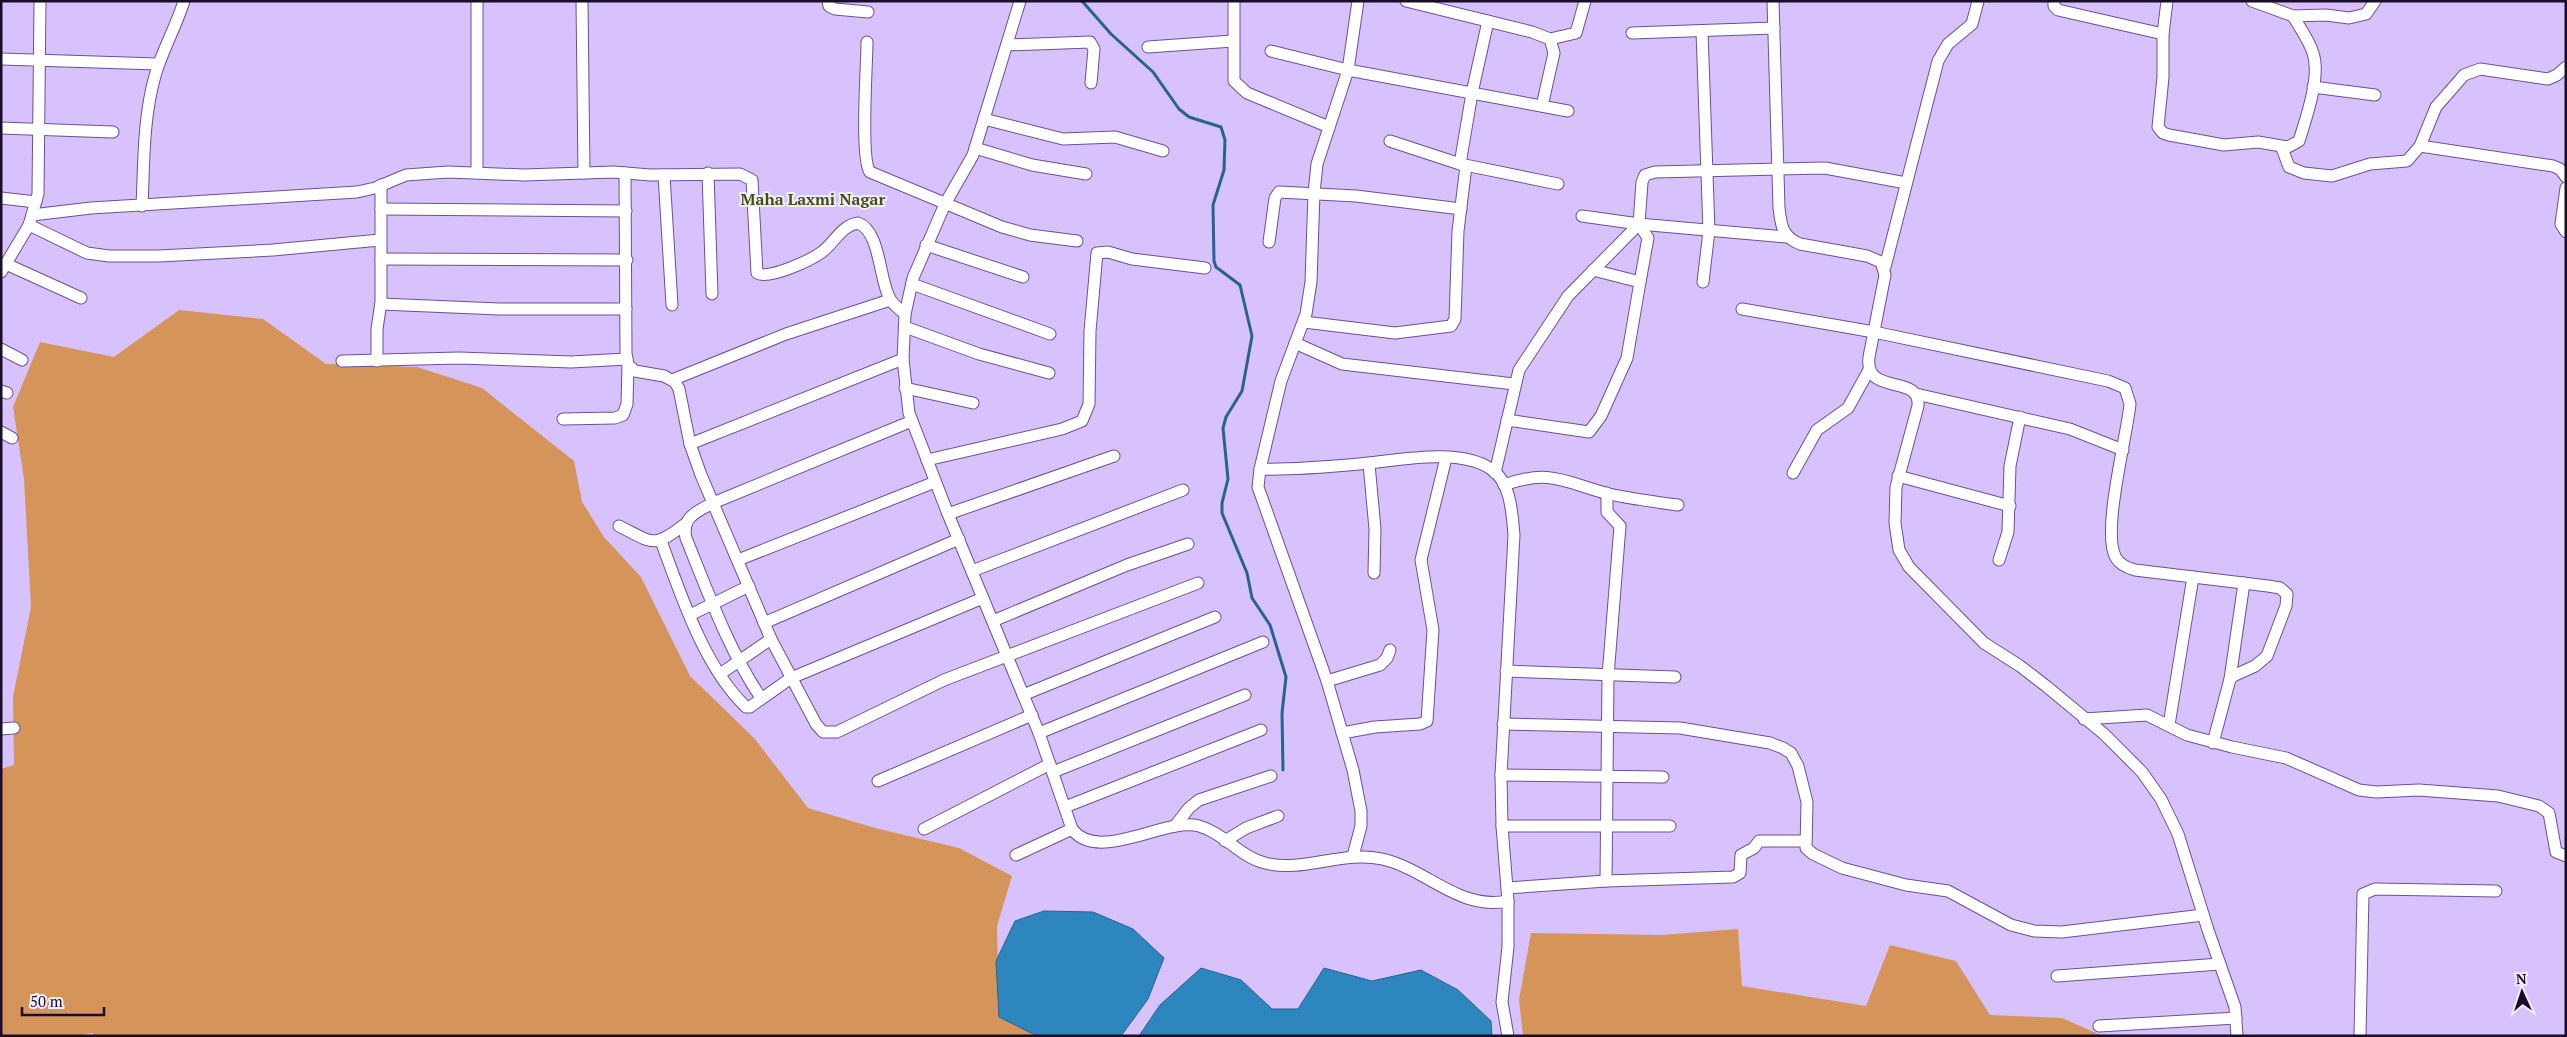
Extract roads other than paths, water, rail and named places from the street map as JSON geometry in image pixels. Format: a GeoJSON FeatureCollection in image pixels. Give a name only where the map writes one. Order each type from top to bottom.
{"type":"FeatureCollection","features":[{"type":"Feature","properties":{"kind":"street"},"geometry":{"type":"LineString","coordinates":[[40,1],[40,131],[36,202],[31,220],[4,268],[81,298]]}},
{"type":"Feature","properties":{"kind":"street"},"geometry":{"type":"LineString","coordinates":[[142,206],[147,122],[158,64],[184,1]]}},
{"type":"Feature","properties":{"kind":"street"},"geometry":{"type":"LineString","coordinates":[[477,1],[477,173]]}},
{"type":"Feature","properties":{"kind":"street"},"geometry":{"type":"LineString","coordinates":[[582,1],[584,173]]}},
{"type":"Feature","properties":{"kind":"street"},"geometry":{"type":"LineString","coordinates":[[828,1],[829,6],[835,9],[868,12]]}},
{"type":"Feature","properties":{"kind":"street"},"geometry":{"type":"LineString","coordinates":[[1020,1],[975,148],[945,204],[926,245],[912,284],[904,314],[903,360],[912,421],[982,598],[1039,732],[1072,828],[1076,834],[1089,840],[1108,841],[1175,826],[1198,826],[1225,841],[1243,854],[1266,864],[1295,864],[1353,856],[1369,857],[1394,863],[1466,899],[1495,903],[1508,900]]}},
{"type":"Feature","properties":{"kind":"street"},"geometry":{"type":"LineString","coordinates":[[1234,1],[1234,81],[1242,89],[1328,127]]}},
{"type":"Feature","properties":{"kind":"street"},"geometry":{"type":"LineString","coordinates":[[1353,856],[1360,836],[1361,811],[1353,770],[1327,681],[1258,487],[1260,469],[1281,381],[1304,322],[1311,282],[1314,193],[1317,164],[1348,70],[1358,1]]}},
{"type":"Feature","properties":{"kind":"street"},"geometry":{"type":"LineString","coordinates":[[1406,1],[1532,32],[1550,40],[1576,33],[1585,1]]}},
{"type":"Feature","properties":{"kind":"street"},"geometry":{"type":"LineString","coordinates":[[1773,1],[1779,208],[1786,237]]}},
{"type":"Feature","properties":{"kind":"street"},"geometry":{"type":"LineString","coordinates":[[1793,473],[1817,430],[1848,408],[1869,370],[1874,332],[1884,284],[1884,267],[1938,61],[1948,44],[1972,24],[1978,1]]}},
{"type":"Feature","properties":{"kind":"street"},"geometry":{"type":"LineString","coordinates":[[2054,1],[2054,6],[2058,10],[2163,34]]}},
{"type":"Feature","properties":{"kind":"street"},"geometry":{"type":"LineString","coordinates":[[2167,1],[2163,34],[2163,77],[2158,122],[2163,133],[2224,145],[2258,142],[2282,148],[2294,145],[2299,141],[2315,68],[2313,53],[2293,16]]}},
{"type":"Feature","properties":{"kind":"street"},"geometry":{"type":"LineString","coordinates":[[2252,1],[2293,16],[2326,15],[2355,17],[2371,10],[2375,1]]}},
{"type":"Feature","properties":{"kind":"street"},"geometry":{"type":"LineString","coordinates":[[1304,322],[1396,333],[1451,326],[1455,319],[1463,165],[1472,93],[1488,21]]}},
{"type":"Feature","properties":{"kind":"street"},"geometry":{"type":"LineString","coordinates":[[1632,33],[1774,28]]}},
{"type":"Feature","properties":{"kind":"street"},"geometry":{"type":"LineString","coordinates":[[1702,31],[1709,231],[1703,282]]}},
{"type":"Feature","properties":{"kind":"street"},"geometry":{"type":"LineString","coordinates":[[1148,47],[1233,40]]}},
{"type":"Feature","properties":{"kind":"street"},"geometry":{"type":"LineString","coordinates":[[1542,106],[1554,53],[1550,40]]}},
{"type":"Feature","properties":{"kind":"street"},"geometry":{"type":"LineString","coordinates":[[868,42],[865,146],[867,169],[875,176],[1018,232],[1077,241]]}},
{"type":"Feature","properties":{"kind":"street"},"geometry":{"type":"LineString","coordinates":[[1007,45],[1090,42],[1094,50],[1091,83]]}},
{"type":"Feature","properties":{"kind":"street"},"geometry":{"type":"LineString","coordinates":[[1271,51],[1348,70],[1568,111]]}},
{"type":"Feature","properties":{"kind":"street"},"geometry":{"type":"LineString","coordinates":[[1,59],[40,58],[158,64]]}},
{"type":"Feature","properties":{"kind":"street"},"geometry":{"type":"LineString","coordinates":[[2282,148],[2289,167],[2304,173],[2332,176],[2370,164],[2407,161],[2420,146],[2436,107],[2450,88],[2472,70],[2494,71],[2548,79],[2557,75],[2566,67]]}},
{"type":"Feature","properties":{"kind":"street"},"geometry":{"type":"LineString","coordinates":[[2312,87],[2375,95]]}},
{"type":"Feature","properties":{"kind":"street"},"geometry":{"type":"LineString","coordinates":[[984,120],[1063,139],[1115,137],[1162,151]]}},
{"type":"Feature","properties":{"kind":"street"},"geometry":{"type":"LineString","coordinates":[[1,128],[40,131],[113,132]]}},
{"type":"Feature","properties":{"kind":"street"},"geometry":{"type":"LineString","coordinates":[[1390,141],[1463,165],[1558,184]]}},
{"type":"Feature","properties":{"kind":"street"},"geometry":{"type":"LineString","coordinates":[[2420,146],[2553,166],[2560,168],[2566,177]]}},
{"type":"Feature","properties":{"kind":"street"},"geometry":{"type":"LineString","coordinates":[[975,148],[1032,165],[1086,174]]}},
{"type":"Feature","properties":{"kind":"street"},"geometry":{"type":"LineString","coordinates":[[1495,473],[1514,384],[1522,364],[1568,296],[1639,224],[1642,213],[1642,182],[1644,174],[1655,172],[1825,168],[1906,183]]}},
{"type":"Feature","properties":{"kind":"street"},"geometry":{"type":"LineString","coordinates":[[31,220],[91,208],[342,193],[368,190],[406,175],[448,172],[524,175],[584,173],[740,174],[752,180],[756,273],[770,275],[811,258],[822,252],[848,226],[858,223],[867,228],[874,242],[880,271],[890,300],[904,314]]}},
{"type":"Feature","properties":{"kind":"street"},"geometry":{"type":"LineString","coordinates":[[563,419],[615,418],[623,415],[627,404],[625,173]]}},
{"type":"Feature","properties":{"kind":"street"},"geometry":{"type":"LineString","coordinates":[[708,173],[712,294]]}},
{"type":"Feature","properties":{"kind":"street"},"geometry":{"type":"LineString","coordinates":[[664,175],[672,305]]}},
{"type":"Feature","properties":{"kind":"street"},"geometry":{"type":"LineString","coordinates":[[377,361],[381,304],[381,185]]}},
{"type":"Feature","properties":{"kind":"street"},"geometry":{"type":"LineString","coordinates":[[2566,188],[2561,224],[2566,232]]}},
{"type":"Feature","properties":{"kind":"street"},"geometry":{"type":"LineString","coordinates":[[1269,242],[1276,194],[1283,192],[1314,193],[1461,209]]}},
{"type":"Feature","properties":{"kind":"street"},"geometry":{"type":"LineString","coordinates":[[1,198],[36,202]]}},
{"type":"Feature","properties":{"kind":"street"},"geometry":{"type":"LineString","coordinates":[[381,209],[626,211]]}},
{"type":"Feature","properties":{"kind":"street"},"geometry":{"type":"LineString","coordinates":[[1582,216],[1639,224],[1786,237],[1800,244],[1877,259],[1884,267]]}},
{"type":"Feature","properties":{"kind":"street"},"geometry":{"type":"LineString","coordinates":[[31,220],[87,252],[110,256],[159,256],[273,250],[380,240]]}},
{"type":"Feature","properties":{"kind":"street"},"geometry":{"type":"LineString","coordinates":[[1507,420],[1589,432],[1600,416],[1627,358],[1648,238],[1639,224]]}},
{"type":"Feature","properties":{"kind":"street"},"geometry":{"type":"LineString","coordinates":[[926,245],[1023,277]]}},
{"type":"Feature","properties":{"kind":"street"},"geometry":{"type":"LineString","coordinates":[[927,460],[1062,429],[1082,421],[1089,404],[1090,331],[1097,253],[1108,252],[1132,258],[1205,268]]}},
{"type":"Feature","properties":{"kind":"street"},"geometry":{"type":"LineString","coordinates":[[381,258],[627,260]]}},
{"type":"Feature","properties":{"kind":"street"},"geometry":{"type":"LineString","coordinates":[[1593,270],[1640,282]]}},
{"type":"Feature","properties":{"kind":"street"},"geometry":{"type":"LineString","coordinates":[[912,284],[1050,334]]}},
{"type":"Feature","properties":{"kind":"street"},"geometry":{"type":"LineString","coordinates":[[672,380],[786,334],[890,300]]}},
{"type":"Feature","properties":{"kind":"street"},"geometry":{"type":"LineString","coordinates":[[381,304],[499,309],[626,309]]}},
{"type":"Feature","properties":{"kind":"street"},"geometry":{"type":"LineString","coordinates":[[1742,309],[1874,332],[2120,384],[2129,394],[2130,404],[2113,511],[2112,532],[2115,557],[2125,567],[2135,570],[2280,588],[2287,594],[2274,640],[2267,656],[2255,666],[2238,673],[2230,680]]}},
{"type":"Feature","properties":{"kind":"street"},"geometry":{"type":"LineString","coordinates":[[904,327],[979,354],[1049,373]]}},
{"type":"Feature","properties":{"kind":"street"},"geometry":{"type":"LineString","coordinates":[[1295,343],[1342,364],[1514,384]]}},
{"type":"Feature","properties":{"kind":"street"},"geometry":{"type":"LineString","coordinates":[[1,349],[22,360]]}},
{"type":"Feature","properties":{"kind":"street"},"geometry":{"type":"LineString","coordinates":[[342,361],[459,358],[628,362]]}},
{"type":"Feature","properties":{"kind":"street"},"geometry":{"type":"LineString","coordinates":[[690,444],[903,360]]}},
{"type":"Feature","properties":{"kind":"street"},"geometry":{"type":"LineString","coordinates":[[628,362],[635,371],[659,374],[672,380],[682,396],[690,444],[713,503],[771,639],[820,730],[830,733],[944,680],[1198,583]]}},
{"type":"Feature","properties":{"kind":"street"},"geometry":{"type":"LineString","coordinates":[[1869,370],[1874,377],[1907,388],[1916,394],[2070,429],[2123,450]]}},
{"type":"Feature","properties":{"kind":"street"},"geometry":{"type":"LineString","coordinates":[[906,388],[973,403]]}},
{"type":"Feature","properties":{"kind":"street"},"geometry":{"type":"LineString","coordinates":[[1916,394],[1918,406],[1898,476],[1895,502],[1896,537],[1899,550],[1909,567],[1984,643],[2020,666],[2126,754],[2142,772],[2161,799],[2178,834],[2203,915],[2231,994],[2236,1018],[2237,1036]]}},
{"type":"Feature","properties":{"kind":"street"},"geometry":{"type":"LineString","coordinates":[[1999,560],[2008,532],[2010,466],[2020,417]]}},
{"type":"Feature","properties":{"kind":"street"},"geometry":{"type":"LineString","coordinates":[[619,526],[647,540],[661,542],[685,524],[695,512],[713,503],[912,421]]}},
{"type":"Feature","properties":{"kind":"street"},"geometry":{"type":"LineString","coordinates":[[1,432],[12,438]]}},
{"type":"Feature","properties":{"kind":"street"},"geometry":{"type":"LineString","coordinates":[[948,514],[1114,456]]}},
{"type":"Feature","properties":{"kind":"street"},"geometry":{"type":"LineString","coordinates":[[1260,469],[1303,469],[1421,458],[1446,458],[1477,462],[1495,473],[1504,485],[1512,510],[1514,535],[1501,775],[1502,826],[1508,900],[1508,947],[1502,1002],[1508,1036]]}},
{"type":"Feature","properties":{"kind":"street"},"geometry":{"type":"LineString","coordinates":[[1342,733],[1375,727],[1420,724],[1427,721],[1433,630],[1421,564],[1446,458]]}},
{"type":"Feature","properties":{"kind":"street"},"geometry":{"type":"LineString","coordinates":[[1369,464],[1375,529],[1374,573]]}},
{"type":"Feature","properties":{"kind":"street"},"geometry":{"type":"LineString","coordinates":[[1898,476],[2010,506]]}},
{"type":"Feature","properties":{"kind":"street"},"geometry":{"type":"LineString","coordinates":[[1504,485],[1525,479],[1558,478],[1606,493],[1678,505]]}},
{"type":"Feature","properties":{"kind":"street"},"geometry":{"type":"LineString","coordinates":[[738,560],[935,482]]}},
{"type":"Feature","properties":{"kind":"street"},"geometry":{"type":"LineString","coordinates":[[972,571],[1183,490]]}},
{"type":"Feature","properties":{"kind":"street"},"geometry":{"type":"LineString","coordinates":[[1606,493],[1607,512],[1620,526],[1608,676],[1606,881]]}},
{"type":"Feature","properties":{"kind":"street"},"geometry":{"type":"LineString","coordinates":[[685,524],[686,538],[713,603],[739,660],[761,698]]}},
{"type":"Feature","properties":{"kind":"street"},"geometry":{"type":"LineString","coordinates":[[764,622],[959,539]]}},
{"type":"Feature","properties":{"kind":"street"},"geometry":{"type":"LineString","coordinates":[[661,542],[690,615],[720,674],[746,707],[750,707],[791,678],[982,598]]}},
{"type":"Feature","properties":{"kind":"street"},"geometry":{"type":"LineString","coordinates":[[993,621],[1127,565],[1188,544]]}},
{"type":"Feature","properties":{"kind":"street"},"geometry":{"type":"LineString","coordinates":[[2169,725],[2193,578]]}},
{"type":"Feature","properties":{"kind":"street"},"geometry":{"type":"LineString","coordinates":[[2213,743],[2230,680],[2244,583]]}},
{"type":"Feature","properties":{"kind":"street"},"geometry":{"type":"LineString","coordinates":[[690,615],[749,586]]}},
{"type":"Feature","properties":{"kind":"street"},"geometry":{"type":"LineString","coordinates":[[1023,695],[1215,617]]}},
{"type":"Feature","properties":{"kind":"street"},"geometry":{"type":"LineString","coordinates":[[720,674],[771,639]]}},
{"type":"Feature","properties":{"kind":"street"},"geometry":{"type":"LineString","coordinates":[[1039,732],[1263,642]]}},
{"type":"Feature","properties":{"kind":"street"},"geometry":{"type":"LineString","coordinates":[[1327,681],[1380,665],[1387,658],[1390,650]]}},
{"type":"Feature","properties":{"kind":"street"},"geometry":{"type":"LineString","coordinates":[[1506,671],[1675,678]]}},
{"type":"Feature","properties":{"kind":"street"},"geometry":{"type":"LineString","coordinates":[[924,829],[1052,768],[1244,695]]}},
{"type":"Feature","properties":{"kind":"street"},"geometry":{"type":"LineString","coordinates":[[2084,719],[2139,714],[2153,716],[2187,735],[2213,743],[2286,758],[2345,784],[2367,791],[2419,790],[2478,794],[2498,796],[2540,806],[2549,812],[2556,852],[2566,856]]}},
{"type":"Feature","properties":{"kind":"street"},"geometry":{"type":"LineString","coordinates":[[878,781],[1032,715]]}},
{"type":"Feature","properties":{"kind":"street"},"geometry":{"type":"LineString","coordinates":[[1503,724],[1693,730],[1770,743],[1783,748],[1791,753],[1803,782],[1807,802],[1805,841],[1806,848],[1813,854],[1842,868],[1906,885],[1948,891],[2000,920],[2023,930],[2062,932],[2203,915]]}},
{"type":"Feature","properties":{"kind":"street"},"geometry":{"type":"LineString","coordinates":[[1,729],[14,728]]}},
{"type":"Feature","properties":{"kind":"street"},"geometry":{"type":"LineString","coordinates":[[1065,807],[1260,730]]}},
{"type":"Feature","properties":{"kind":"street"},"geometry":{"type":"LineString","coordinates":[[1501,775],[1663,777]]}},
{"type":"Feature","properties":{"kind":"street"},"geometry":{"type":"LineString","coordinates":[[1175,826],[1188,808],[1199,800],[1271,776]]}},
{"type":"Feature","properties":{"kind":"street"},"geometry":{"type":"LineString","coordinates":[[1225,841],[1246,828],[1278,816]]}},
{"type":"Feature","properties":{"kind":"street"},"geometry":{"type":"LineString","coordinates":[[1502,826],[1670,826]]}},
{"type":"Feature","properties":{"kind":"street"},"geometry":{"type":"LineString","coordinates":[[1016,856],[1072,828]]}},
{"type":"Feature","properties":{"kind":"street"},"geometry":{"type":"LineString","coordinates":[[1507,888],[1606,881],[1732,877],[1740,873],[1741,855],[1754,848],[1759,841],[1805,841]]}},
{"type":"Feature","properties":{"kind":"street"},"geometry":{"type":"LineString","coordinates":[[2360,1036],[2363,894],[2375,889],[2496,891]]}},
{"type":"Feature","properties":{"kind":"street"},"geometry":{"type":"LineString","coordinates":[[2057,976],[2220,964]]}},
{"type":"Feature","properties":{"kind":"street"},"geometry":{"type":"LineString","coordinates":[[2098,1026],[2236,1018]]}},
{"type":"Feature","properties":{"kind":"water"},"geometry":{"type":"Polygon","coordinates":[[[1044,911],[1093,912],[1133,929],[1164,958],[1148,999],[1121,1036],[1037,1036],[999,1017],[996,961],[1015,921],[1044,911]]]}},
{"type":"Feature","properties":{"kind":"water"},"geometry":{"type":"Polygon","coordinates":[[[1201,968],[1241,980],[1272,1009],[1298,1009],[1324,968],[1372,981],[1421,970],[1458,990],[1491,1021],[1492,1036],[1139,1036],[1160,1005],[1201,968]]]}},
{"type":"Feature","properties":{"kind":"waterway"},"geometry":{"type":"LineString","coordinates":[[1082,1],[1111,34],[1153,72],[1179,109],[1189,117],[1221,127],[1225,140],[1224,170],[1213,205],[1214,261],[1216,267],[1240,285],[1252,336],[1242,391],[1226,417],[1223,428],[1228,479],[1222,503],[1222,513],[1247,573],[1252,598],[1270,625],[1286,677],[1282,713],[1283,770]]}},
{"type":"Feature","properties":{"kind":"district","name":"Maha Laxmi Nagar"},"geometry":{"type":"Point","coordinates":[813,199]}}]}
